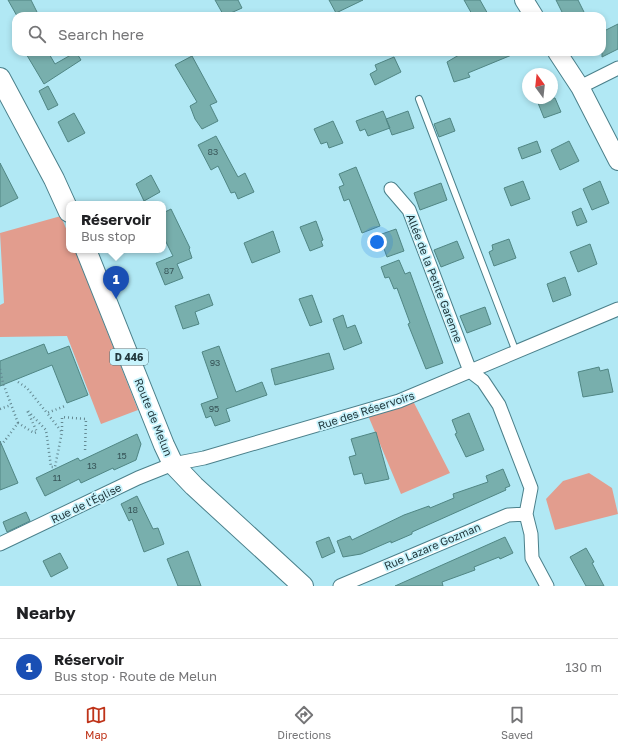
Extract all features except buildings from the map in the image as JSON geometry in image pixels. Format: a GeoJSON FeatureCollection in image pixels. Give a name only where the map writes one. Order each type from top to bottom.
{"type":"FeatureCollection","features":[{"type":"Feature","properties":{"kind":"main road"},"geometry":{"type":"LineString","coordinates":[[3,90],[54,179],[66,205]]}},
{"type":"Feature","properties":{"kind":"main road","name":"Route de Melun"},"geometry":{"type":"LineString","coordinates":[[87,253],[173,464],[194,486],[303,586]]}},
{"type":"Feature","properties":{"kind":"street"},"geometry":{"type":"LineString","coordinates":[[524,0],[532,12]]}},
{"type":"Feature","properties":{"kind":"street"},"geometry":{"type":"LineString","coordinates":[[560,56],[580,87],[617,156]]}},
{"type":"Feature","properties":{"kind":"street"},"geometry":{"type":"LineString","coordinates":[[580,87],[618,68]]}},
{"type":"Feature","properties":{"kind":"street","name":"Allée de la Petite Garenne"},"geometry":{"type":"LineString","coordinates":[[392,189],[409,210],[470,371]]}},
{"type":"Feature","properties":{"kind":"street","name":"Rue des Réservoirs"},"geometry":{"type":"LineString","coordinates":[[173,464],[204,458],[399,401],[618,309]]}},
{"type":"Feature","properties":{"kind":"street"},"geometry":{"type":"LineString","coordinates":[[470,371],[483,381],[499,406],[531,488],[526,514],[530,534],[532,558],[547,586]]}},
{"type":"Feature","properties":{"kind":"street","name":"Rue de l'Église"},"geometry":{"type":"LineString","coordinates":[[0,544],[138,478],[173,464]]}},
{"type":"Feature","properties":{"kind":"street","name":"Rue Lazare Gozman"},"geometry":{"type":"LineString","coordinates":[[340,586],[508,515],[526,514]]}},
{"type":"Feature","properties":{"kind":"lane"},"geometry":{"type":"LineString","coordinates":[[419,99],[516,352]]}},
{"type":"Feature","properties":{"kind":"path"},"geometry":{"type":"LineString","coordinates":[[0,369],[11,406],[18,423],[34,434],[36,432],[27,410],[46,430],[51,467],[55,468],[62,432],[62,416],[86,419],[85,451]]}},
{"type":"Feature","properties":{"kind":"path"},"geometry":{"type":"LineString","coordinates":[[18,382],[27,388],[62,432]]}},
{"type":"Feature","properties":{"kind":"path"},"geometry":{"type":"LineString","coordinates":[[0,409],[11,406]]}},
{"type":"Feature","properties":{"kind":"path"},"geometry":{"type":"LineString","coordinates":[[47,413],[65,406]]}},
{"type":"Feature","properties":{"kind":"path"},"geometry":{"type":"LineString","coordinates":[[0,444],[18,423]]}},
{"type":"Feature","properties":{"kind":"shaded area"},"geometry":{"type":"Polygon","coordinates":[[[61,216],[66,228],[66,253],[76,253],[138,410],[101,424],[67,336],[0,337],[0,305],[4,303],[0,233],[61,216]]]}},
{"type":"Feature","properties":{"kind":"shaded area"},"geometry":{"type":"Polygon","coordinates":[[[412,399],[450,473],[401,494],[367,413],[412,399]]]}},
{"type":"Feature","properties":{"kind":"shaded area"},"geometry":{"type":"Polygon","coordinates":[[[589,473],[612,488],[618,514],[555,530],[546,499],[563,481],[589,473]]]}},
{"type":"Feature","properties":{"kind":"place","name":"Réservoir"},"geometry":{"type":"Point","coordinates":[116,299]}}]}
